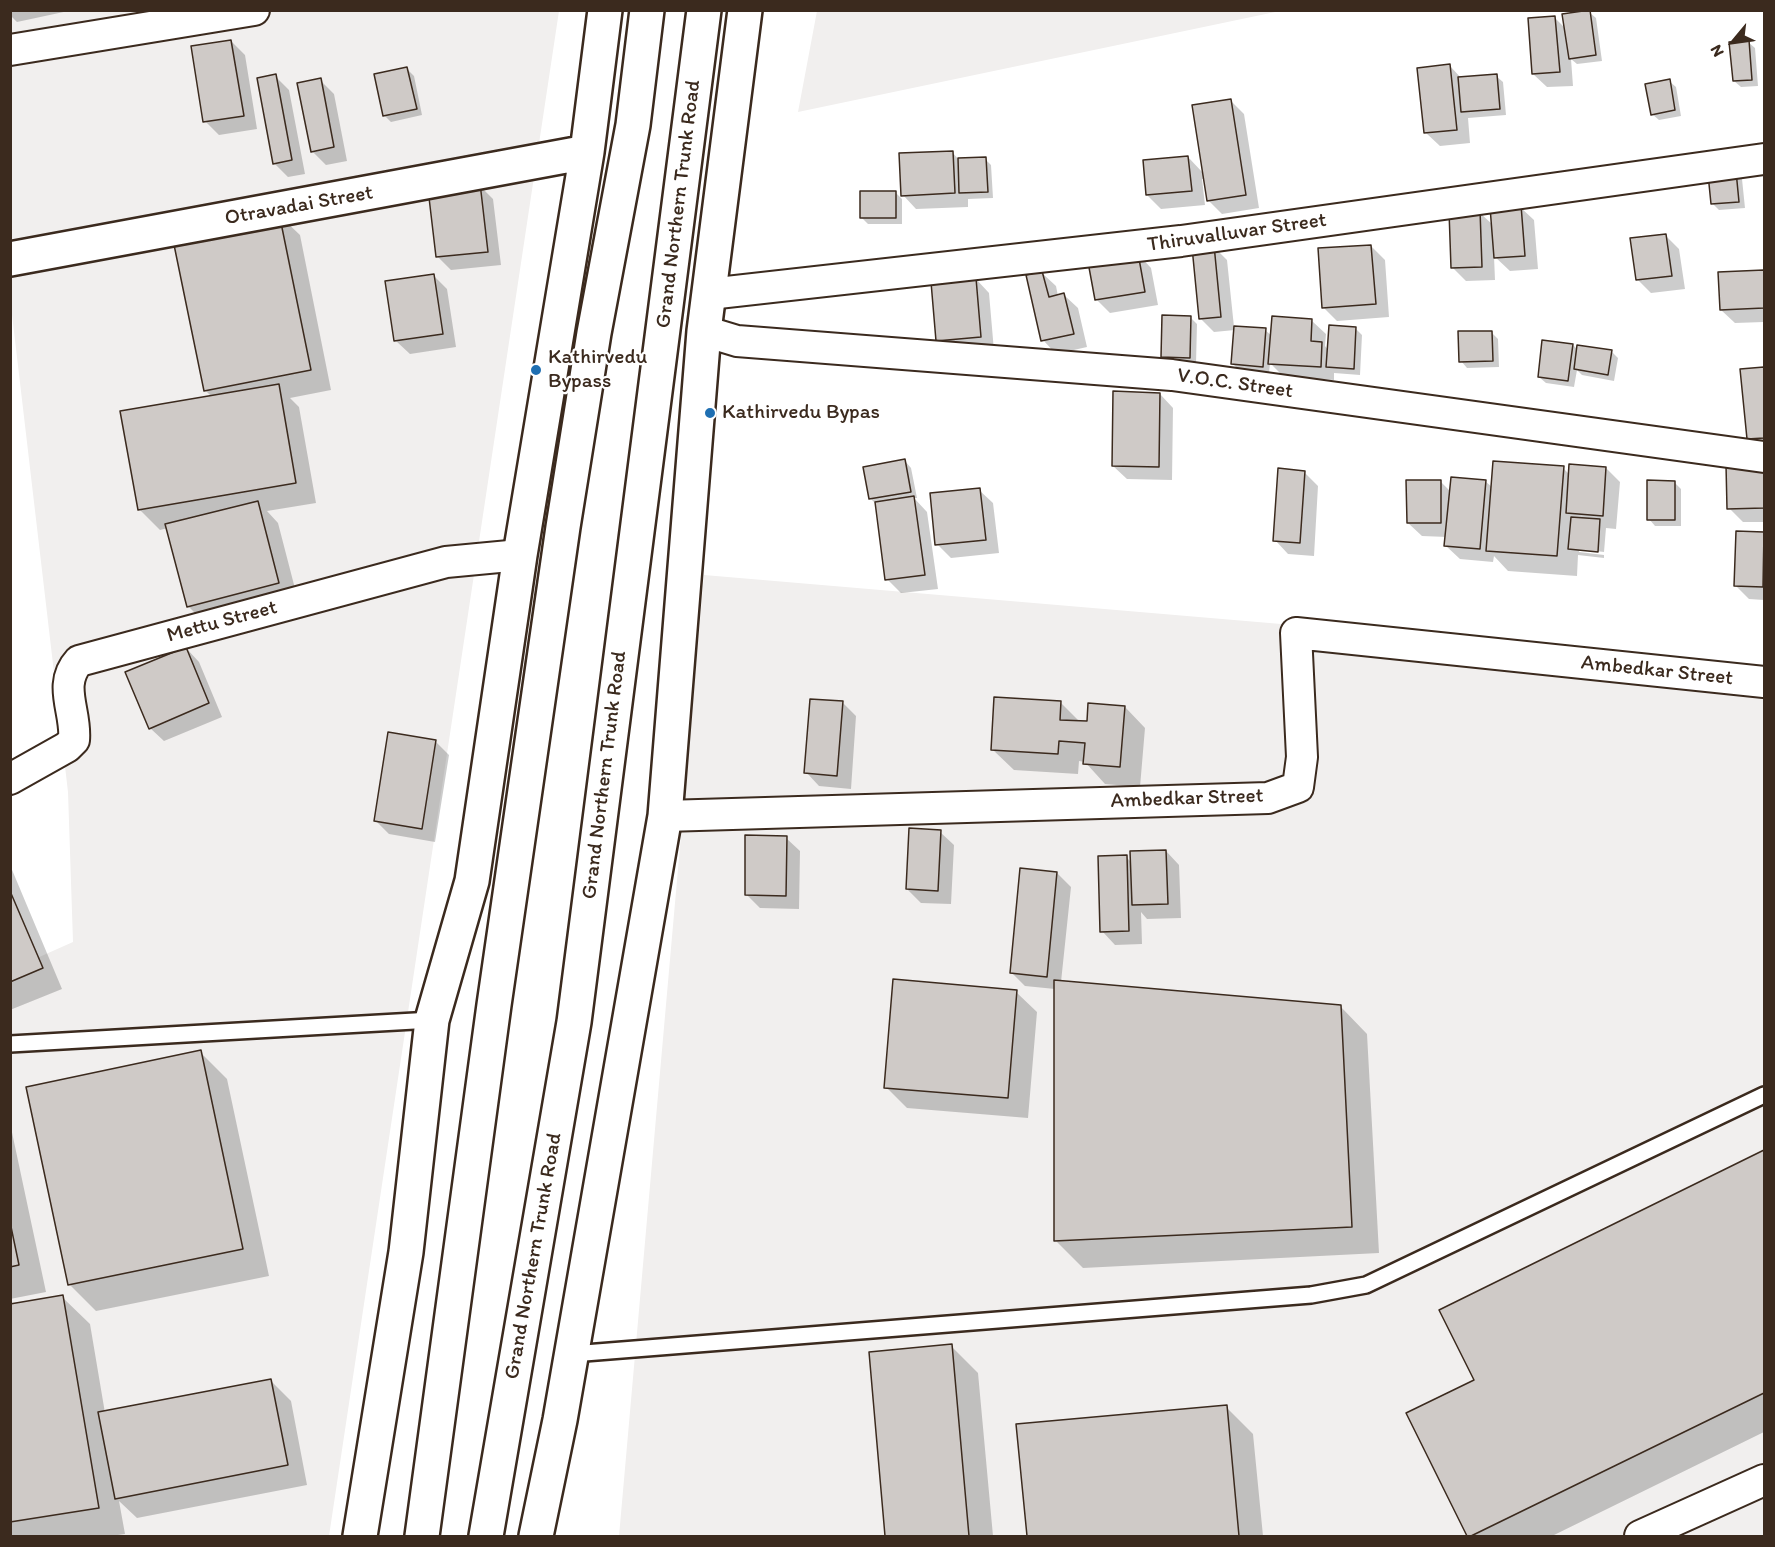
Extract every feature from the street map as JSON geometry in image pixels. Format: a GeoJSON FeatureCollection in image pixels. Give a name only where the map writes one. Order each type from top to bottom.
{"type":"FeatureCollection","features":[{"type":"Feature","properties":{"kind":"main road"},"geometry":{"type":"LineString","coordinates":[[360,1536],[406,1252],[432,1020],[472,881],[520,555],[587,152],[605,10]]}},
{"type":"Feature","properties":{"kind":"main road"},"geometry":{"type":"LineString","coordinates":[[422,1536],[562,527],[594,333],[633,125],[647,10]]}},
{"type":"Feature","properties":{"kind":"main road","name":"Grand Northern Trunk Road"},"geometry":{"type":"LineString","coordinates":[[486,1536],[574,1022],[704,10]]}},
{"type":"Feature","properties":{"kind":"main road"},"geometry":{"type":"LineString","coordinates":[[536,1536],[572,1354],[665,816],[704,331],[745,10]]}},
{"type":"Feature","properties":{"kind":"main road","name":"Otravadai Street"},"geometry":{"type":"LineString","coordinates":[[10,259],[587,152]]}},
{"type":"Feature","properties":{"kind":"street"},"geometry":{"type":"LineString","coordinates":[[10,50],[254,10]]}},
{"type":"Feature","properties":{"kind":"street","name":"Thiruvalluvar Street"},"geometry":{"type":"LineString","coordinates":[[709,294],[1181,241],[1764,159]]}},
{"type":"Feature","properties":{"kind":"street","name":"V.O.C. Street"},"geometry":{"type":"LineString","coordinates":[[704,331],[737,341],[1172,375],[1764,457]]}},
{"type":"Feature","properties":{"kind":"street","name":"Mettu Street"},"geometry":{"type":"LineString","coordinates":[[10,779],[67,747],[74,740],[67,681],[71,670],[79,661],[446,561],[520,555]]}},
{"type":"Feature","properties":{"kind":"street","name":"Ambedkar Street"},"geometry":{"type":"LineString","coordinates":[[665,816],[1268,798],[1298,787],[1302,757],[1296,633],[1764,682]]}},
{"type":"Feature","properties":{"kind":"street"},"geometry":{"type":"LineString","coordinates":[[1640,1536],[1764,1480]]}},
{"type":"Feature","properties":{"kind":"lane"},"geometry":{"type":"LineString","coordinates":[[10,1044],[432,1020]]}},
{"type":"Feature","properties":{"kind":"lane"},"geometry":{"type":"LineString","coordinates":[[572,1354],[1311,1295],[1366,1285],[1764,1095]]}},
{"type":"Feature","properties":{"kind":"shaded area"},"geometry":{"type":"Polygon","coordinates":[[[817,10],[1280,11],[798,112],[817,10]]]}},
{"type":"Feature","properties":{"kind":"shaded area"},"geometry":{"type":"Polygon","coordinates":[[[11,11],[559,11],[329,1536],[11,1536],[10,970],[73,942],[68,792],[11,306],[11,11]]]}},
{"type":"Feature","properties":{"kind":"shaded area"},"geometry":{"type":"Polygon","coordinates":[[[704,575],[1764,665],[1764,1536],[619,1536],[704,575]]]}},
{"type":"Feature","properties":{"kind":"building"},"geometry":{"type":"Polygon","coordinates":[[[1590,10],[1596,55],[1569,59],[1562,14],[1590,10]]]}},
{"type":"Feature","properties":{"kind":"building"},"geometry":{"type":"Polygon","coordinates":[[[1555,16],[1560,72],[1532,74],[1528,18],[1555,16]]]}},
{"type":"Feature","properties":{"kind":"building"},"geometry":{"type":"Polygon","coordinates":[[[231,40],[244,116],[203,122],[191,46],[231,40]]]}},
{"type":"Feature","properties":{"kind":"building"},"geometry":{"type":"Polygon","coordinates":[[[1749,40],[1752,80],[1733,81],[1729,42],[1749,40]]]}},
{"type":"Feature","properties":{"kind":"building"},"geometry":{"type":"Polygon","coordinates":[[[1450,64],[1457,130],[1424,133],[1417,68],[1450,64]]]}},
{"type":"Feature","properties":{"kind":"building"},"geometry":{"type":"Polygon","coordinates":[[[407,67],[417,109],[383,116],[374,74],[407,67]]]}},
{"type":"Feature","properties":{"kind":"building"},"geometry":{"type":"Polygon","coordinates":[[[276,74],[292,160],[273,164],[257,78],[276,74]]]}},
{"type":"Feature","properties":{"kind":"building"},"geometry":{"type":"Polygon","coordinates":[[[1497,74],[1500,109],[1461,112],[1458,77],[1497,74]]]}},
{"type":"Feature","properties":{"kind":"building"},"geometry":{"type":"Polygon","coordinates":[[[321,78],[334,147],[311,152],[297,83],[321,78]]]}},
{"type":"Feature","properties":{"kind":"building"},"geometry":{"type":"Polygon","coordinates":[[[1670,79],[1675,110],[1651,115],[1645,84],[1670,79]]]}},
{"type":"Feature","properties":{"kind":"building"},"geometry":{"type":"Polygon","coordinates":[[[1231,99],[1246,195],[1207,201],[1192,105],[1231,99]]]}},
{"type":"Feature","properties":{"kind":"building"},"geometry":{"type":"Polygon","coordinates":[[[953,151],[955,193],[901,196],[899,153],[953,151]]]}},
{"type":"Feature","properties":{"kind":"building"},"geometry":{"type":"Polygon","coordinates":[[[1188,156],[1192,191],[1146,195],[1143,160],[1188,156]]]}},
{"type":"Feature","properties":{"kind":"building"},"geometry":{"type":"Polygon","coordinates":[[[986,157],[988,192],[959,193],[958,158],[986,157]]]}},
{"type":"Feature","properties":{"kind":"building"},"geometry":{"type":"Polygon","coordinates":[[[1736,171],[1739,202],[1711,204],[1708,174],[1736,171]]]}},
{"type":"Feature","properties":{"kind":"building"},"geometry":{"type":"Polygon","coordinates":[[[480,183],[488,252],[436,257],[428,189],[480,183]]]}},
{"type":"Feature","properties":{"kind":"building"},"geometry":{"type":"Polygon","coordinates":[[[860,191],[896,191],[896,218],[860,218],[860,191]]]}},
{"type":"Feature","properties":{"kind":"building"},"geometry":{"type":"Polygon","coordinates":[[[1521,205],[1525,256],[1494,258],[1490,207],[1521,205]]]}},
{"type":"Feature","properties":{"kind":"building"},"geometry":{"type":"Polygon","coordinates":[[[1480,210],[1482,267],[1451,268],[1449,211],[1480,210]]]}},
{"type":"Feature","properties":{"kind":"building"},"geometry":{"type":"Polygon","coordinates":[[[279,213],[311,370],[204,391],[172,235],[279,213]]]}},
{"type":"Feature","properties":{"kind":"building"},"geometry":{"type":"Polygon","coordinates":[[[1666,234],[1672,276],[1636,280],[1630,238],[1666,234]]]}},
{"type":"Feature","properties":{"kind":"building"},"geometry":{"type":"Polygon","coordinates":[[[1214,245],[1221,317],[1199,319],[1192,247],[1214,245]]]}},
{"type":"Feature","properties":{"kind":"building"},"geometry":{"type":"Polygon","coordinates":[[[1371,245],[1376,304],[1322,308],[1318,248],[1371,245]]]}},
{"type":"Feature","properties":{"kind":"building"},"geometry":{"type":"Polygon","coordinates":[[[1138,253],[1145,292],[1095,300],[1088,262],[1138,253]]]}},
{"type":"Feature","properties":{"kind":"building"},"geometry":{"type":"Polygon","coordinates":[[[1764,270],[1764,308],[1720,310],[1718,272],[1764,270]]]}},
{"type":"Feature","properties":{"kind":"building"},"geometry":{"type":"Polygon","coordinates":[[[1042,271],[1049,297],[1064,293],[1074,334],[1041,341],[1026,275],[1042,271]]]}},
{"type":"Feature","properties":{"kind":"building"},"geometry":{"type":"Polygon","coordinates":[[[434,274],[443,334],[394,341],[385,281],[434,274]]]}},
{"type":"Feature","properties":{"kind":"building"},"geometry":{"type":"Polygon","coordinates":[[[976,278],[981,337],[936,341],[931,282],[976,278]]]}},
{"type":"Feature","properties":{"kind":"building"},"geometry":{"type":"Polygon","coordinates":[[[1162,315],[1191,316],[1190,358],[1161,357],[1162,315]]]}},
{"type":"Feature","properties":{"kind":"building"},"geometry":{"type":"Polygon","coordinates":[[[1272,316],[1312,319],[1311,341],[1322,342],[1321,367],[1268,364],[1272,316]]]}},
{"type":"Feature","properties":{"kind":"building"},"geometry":{"type":"Polygon","coordinates":[[[1329,325],[1356,327],[1354,369],[1326,367],[1329,325]]]}},
{"type":"Feature","properties":{"kind":"building"},"geometry":{"type":"Polygon","coordinates":[[[1234,326],[1266,328],[1263,367],[1231,364],[1234,326]]]}},
{"type":"Feature","properties":{"kind":"building"},"geometry":{"type":"Polygon","coordinates":[[[1458,331],[1492,331],[1493,361],[1459,362],[1458,331]]]}},
{"type":"Feature","properties":{"kind":"building"},"geometry":{"type":"Polygon","coordinates":[[[1542,340],[1573,344],[1568,381],[1538,377],[1542,340]]]}},
{"type":"Feature","properties":{"kind":"building"},"geometry":{"type":"Polygon","coordinates":[[[1577,345],[1612,350],[1608,375],[1574,369],[1577,345]]]}},
{"type":"Feature","properties":{"kind":"building"},"geometry":{"type":"Polygon","coordinates":[[[1764,367],[1764,438],[1747,439],[1740,369],[1764,367]]]}},
{"type":"Feature","properties":{"kind":"building"},"geometry":{"type":"Polygon","coordinates":[[[279,384],[296,483],[138,510],[120,411],[279,384]]]}},
{"type":"Feature","properties":{"kind":"building"},"geometry":{"type":"Polygon","coordinates":[[[1113,391],[1160,393],[1159,467],[1112,466],[1113,391]]]}},
{"type":"Feature","properties":{"kind":"building"},"geometry":{"type":"Polygon","coordinates":[[[905,459],[911,492],[869,499],[863,467],[905,459]]]}},
{"type":"Feature","properties":{"kind":"building"},"geometry":{"type":"Polygon","coordinates":[[[1493,461],[1564,466],[1557,556],[1486,551],[1493,461]]]}},
{"type":"Feature","properties":{"kind":"building"},"geometry":{"type":"Polygon","coordinates":[[[1569,464],[1606,467],[1603,516],[1566,513],[1569,464]]]}},
{"type":"Feature","properties":{"kind":"building"},"geometry":{"type":"Polygon","coordinates":[[[1764,464],[1764,508],[1727,509],[1726,465],[1764,464]]]}},
{"type":"Feature","properties":{"kind":"building"},"geometry":{"type":"Polygon","coordinates":[[[1278,468],[1305,471],[1300,543],[1273,541],[1278,468]]]}},
{"type":"Feature","properties":{"kind":"building"},"geometry":{"type":"Polygon","coordinates":[[[1451,477],[1486,480],[1480,549],[1444,546],[1451,477]]]}},
{"type":"Feature","properties":{"kind":"building"},"geometry":{"type":"Polygon","coordinates":[[[1406,480],[1441,480],[1441,523],[1407,523],[1406,480]]]}},
{"type":"Feature","properties":{"kind":"building"},"geometry":{"type":"Polygon","coordinates":[[[1647,480],[1675,481],[1675,520],[1647,520],[1647,480]]]}},
{"type":"Feature","properties":{"kind":"building"},"geometry":{"type":"Polygon","coordinates":[[[980,488],[986,540],[935,545],[930,493],[980,488]]]}},
{"type":"Feature","properties":{"kind":"building"},"geometry":{"type":"Polygon","coordinates":[[[914,496],[925,575],[885,580],[875,502],[914,496]]]}},
{"type":"Feature","properties":{"kind":"building"},"geometry":{"type":"Polygon","coordinates":[[[258,501],[279,583],[187,607],[165,524],[258,501]]]}},
{"type":"Feature","properties":{"kind":"building"},"geometry":{"type":"Polygon","coordinates":[[[1571,517],[1600,519],[1598,552],[1568,549],[1571,517]]]}},
{"type":"Feature","properties":{"kind":"building"},"geometry":{"type":"Polygon","coordinates":[[[1736,531],[1764,532],[1763,587],[1734,586],[1736,531]]]}},
{"type":"Feature","properties":{"kind":"building"},"geometry":{"type":"Polygon","coordinates":[[[186,647],[209,703],[149,729],[125,672],[186,647]]]}},
{"type":"Feature","properties":{"kind":"building"},"geometry":{"type":"Polygon","coordinates":[[[994,697],[1061,701],[1060,720],[1087,721],[1088,703],[1125,706],[1120,767],[1083,764],[1085,743],[1059,741],[1058,754],[991,750],[994,697]]]}},
{"type":"Feature","properties":{"kind":"building"},"geometry":{"type":"Polygon","coordinates":[[[810,699],[843,701],[837,776],[804,773],[810,699]]]}},
{"type":"Feature","properties":{"kind":"building"},"geometry":{"type":"Polygon","coordinates":[[[388,732],[436,740],[422,829],[374,821],[388,732]]]}},
{"type":"Feature","properties":{"kind":"building"},"geometry":{"type":"Polygon","coordinates":[[[909,828],[941,830],[938,891],[906,889],[909,828]]]}},
{"type":"Feature","properties":{"kind":"building"},"geometry":{"type":"Polygon","coordinates":[[[745,835],[787,836],[786,896],[745,895],[745,835]]]}},
{"type":"Feature","properties":{"kind":"building"},"geometry":{"type":"Polygon","coordinates":[[[1166,850],[1168,904],[1132,905],[1130,851],[1166,850]]]}},
{"type":"Feature","properties":{"kind":"building"},"geometry":{"type":"Polygon","coordinates":[[[1127,855],[1129,931],[1100,932],[1098,856],[1127,855]]]}},
{"type":"Feature","properties":{"kind":"building"},"geometry":{"type":"Polygon","coordinates":[[[1020,868],[1057,872],[1047,977],[1010,973],[1020,868]]]}},
{"type":"Feature","properties":{"kind":"building"},"geometry":{"type":"Polygon","coordinates":[[[10,891],[43,968],[10,982],[10,891]]]}},
{"type":"Feature","properties":{"kind":"building"},"geometry":{"type":"Polygon","coordinates":[[[893,979],[1017,990],[1008,1098],[884,1088],[893,979]]]}},
{"type":"Feature","properties":{"kind":"building"},"geometry":{"type":"Polygon","coordinates":[[[1054,980],[1341,1005],[1352,1227],[1054,1241],[1054,980]]]}},
{"type":"Feature","properties":{"kind":"building"},"geometry":{"type":"Polygon","coordinates":[[[201,1050],[243,1249],[68,1285],[26,1087],[201,1050]]]}},
{"type":"Feature","properties":{"kind":"building"},"geometry":{"type":"Polygon","coordinates":[[[1764,1150],[1764,1393],[1467,1536],[1406,1413],[1474,1380],[1439,1310],[1764,1150]]]}},
{"type":"Feature","properties":{"kind":"building"},"geometry":{"type":"Polygon","coordinates":[[[10,1222],[19,1265],[10,1267],[10,1222]]]}},
{"type":"Feature","properties":{"kind":"building"},"geometry":{"type":"Polygon","coordinates":[[[63,1295],[99,1508],[10,1522],[10,1304],[63,1295]]]}},
{"type":"Feature","properties":{"kind":"building"},"geometry":{"type":"Polygon","coordinates":[[[952,1344],[969,1536],[885,1536],[869,1352],[952,1344]]]}},
{"type":"Feature","properties":{"kind":"building"},"geometry":{"type":"Polygon","coordinates":[[[271,1379],[288,1465],[115,1499],[98,1412],[271,1379]]]}},
{"type":"Feature","properties":{"kind":"building"},"geometry":{"type":"Polygon","coordinates":[[[1227,1405],[1239,1536],[1027,1536],[1016,1424],[1227,1405]]]}},
{"type":"Feature","properties":{"kind":"place","name":"Kathirvedu Bypass"},"geometry":{"type":"Point","coordinates":[536,370]}},
{"type":"Feature","properties":{"kind":"place","name":"Kathirvedu Bypas"},"geometry":{"type":"Point","coordinates":[710,413]}}]}
